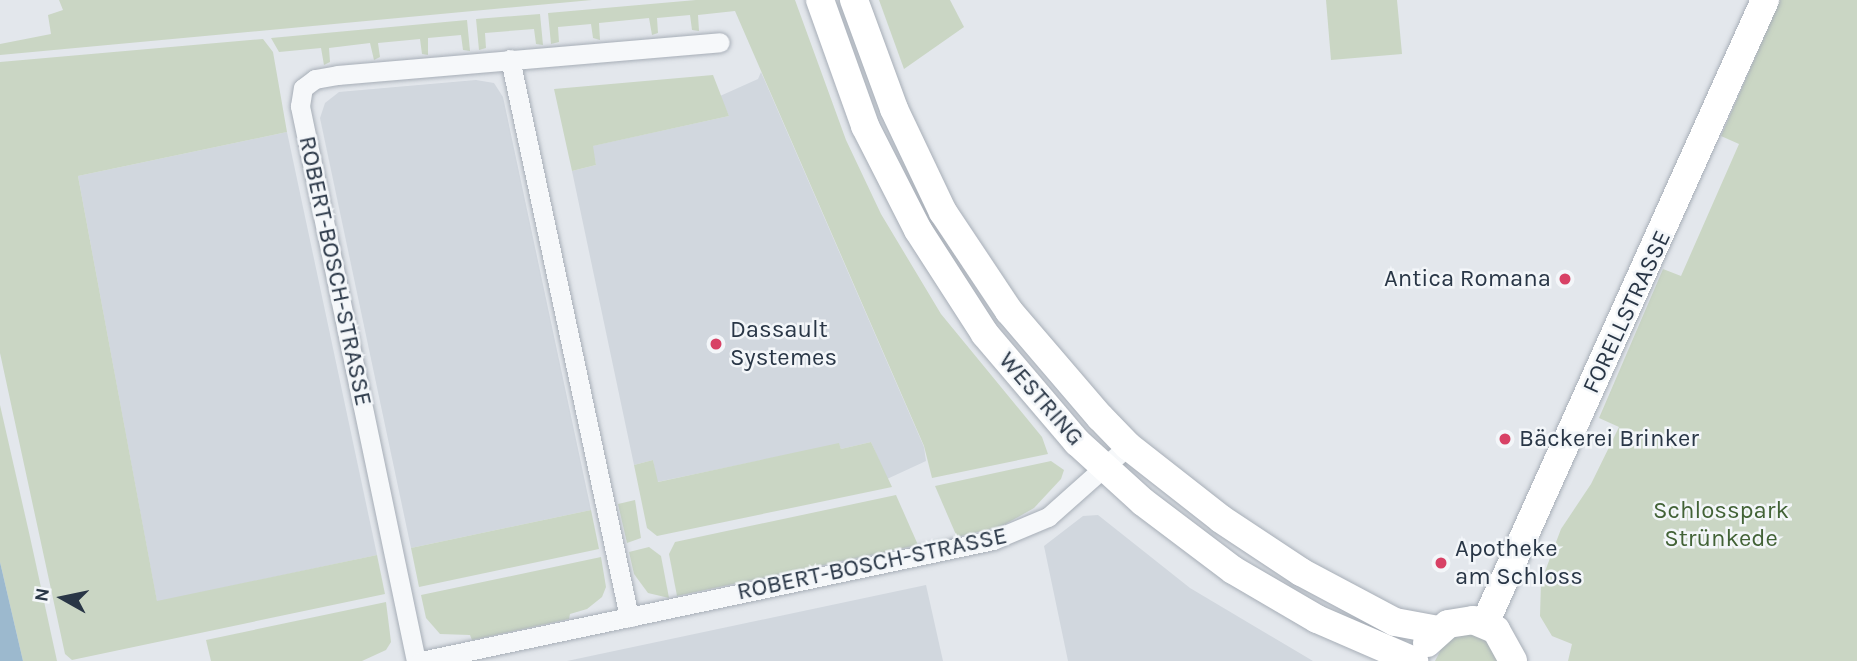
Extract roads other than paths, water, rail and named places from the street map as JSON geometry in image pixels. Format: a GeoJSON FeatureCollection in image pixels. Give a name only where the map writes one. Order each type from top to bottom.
{"type":"FeatureCollection","features":[{"type":"Feature","properties":{"kind":"main road","name":"WESTRING"},"geometry":{"type":"LineString","coordinates":[[820,0],[865,126],[945,276],[1017,373],[1106,469],[1190,540],[1243,576],[1317,619],[1414,661]]}},
{"type":"Feature","properties":{"kind":"main road","name":"WESTRING"},"geometry":{"type":"LineString","coordinates":[[854,0],[894,109],[970,257],[1040,351],[1128,446],[1221,519],[1301,572],[1395,622],[1438,630]]}},
{"type":"Feature","properties":{"kind":"main road","name":"FORELLSTRASSE"},"geometry":{"type":"LineString","coordinates":[[1485,624],[1765,0]]}},
{"type":"Feature","properties":{"kind":"main road"},"geometry":{"type":"LineString","coordinates":[[1420,661],[1438,630],[1460,621],[1485,624],[1517,657]]}},
{"type":"Feature","properties":{"kind":"street","name":"ROBERT-BOSCH-STRASSE"},"geometry":{"type":"LineString","coordinates":[[720,42],[338,75],[315,79],[303,88],[300,106],[418,661],[993,540],[1038,523],[1106,469],[1128,446]]}},
{"type":"Feature","properties":{"kind":"street"},"geometry":{"type":"LineString","coordinates":[[510,59],[629,617]]}},
{"type":"Feature","properties":{"kind":"water"},"geometry":{"type":"Polygon","coordinates":[[[0,562],[23,661],[0,661],[0,562]]]}},
{"type":"Feature","properties":{"kind":"place","name":"Antica Romana"},"geometry":{"type":"Point","coordinates":[1565,279]}},
{"type":"Feature","properties":{"kind":"place","name":"Dassault Systemes"},"geometry":{"type":"Point","coordinates":[716,344]}},
{"type":"Feature","properties":{"kind":"place","name":"Bäckerei Brinker"},"geometry":{"type":"Point","coordinates":[1505,439]}},
{"type":"Feature","properties":{"kind":"place","name":"Apotheke am Schloss"},"geometry":{"type":"Point","coordinates":[1441,563]}},
{"type":"Feature","properties":{"kind":"park label","name":"Schlosspark Strünkede"},"geometry":{"type":"Point","coordinates":[1721,525]}}]}
